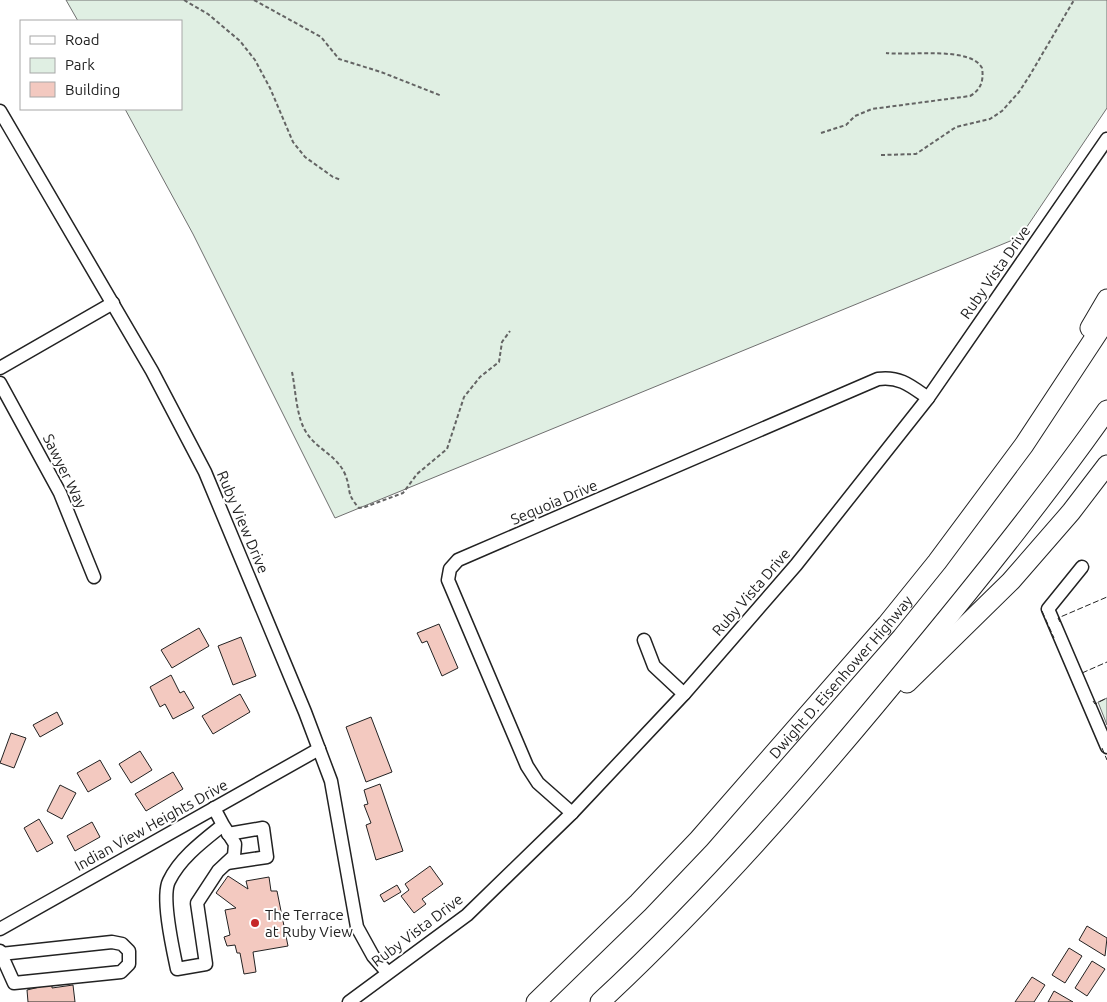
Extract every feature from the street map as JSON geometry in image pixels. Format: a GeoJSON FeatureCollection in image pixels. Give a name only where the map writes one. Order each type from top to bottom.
{"type":"FeatureCollection","features":[{"type":"Feature","properties":{"kind":"highway"},"geometry":{"type":"LineString","coordinates":[[1024,444],[1107,299]]}},
{"type":"Feature","properties":{"kind":"highway","name":"Dwight D. Eisenhower Highway"},"geometry":{"type":"LineString","coordinates":[[536,1002],[638,903],[699,839],[820,702],[937,562],[1024,444],[1107,320]]}},
{"type":"Feature","properties":{"kind":"highway"},"geometry":{"type":"LineString","coordinates":[[837,753],[970,590],[1107,410]]}},
{"type":"Feature","properties":{"kind":"highway"},"geometry":{"type":"LineString","coordinates":[[600,1002],[661,945],[837,753],[1011,581],[1071,512],[1107,465]]}},
{"type":"Feature","properties":{"kind":"street","name":"Ruby View Drive"},"geometry":{"type":"LineString","coordinates":[[0,111],[114,303],[175,412],[205,472],[319,749],[335,797],[357,927],[373,956],[387,972]]}},
{"type":"Feature","properties":{"kind":"street","name":"Ruby Vista Drive"},"geometry":{"type":"LineString","coordinates":[[349,1002],[387,972],[467,915],[572,813],[684,694],[796,566],[928,398],[1107,139]]}},
{"type":"Feature","properties":{"kind":"street"},"geometry":{"type":"LineString","coordinates":[[0,368],[114,303]]}},
{"type":"Feature","properties":{"kind":"street","name":"Sequoia Drive"},"geometry":{"type":"LineString","coordinates":[[572,813],[538,783],[527,766],[448,580],[450,569],[458,560],[878,379],[892,377],[903,380],[928,398]]}},
{"type":"Feature","properties":{"kind":"street","name":"Sawyer Way"},"geometry":{"type":"LineString","coordinates":[[0,383],[60,493],[94,577]]}},
{"type":"Feature","properties":{"kind":"street"},"geometry":{"type":"LineString","coordinates":[[1082,567],[1048,609],[1107,747]]}},
{"type":"Feature","properties":{"kind":"street"},"geometry":{"type":"LineString","coordinates":[[644,640],[654,666],[684,694]]}},
{"type":"Feature","properties":{"kind":"street","name":"Indian View Heights Drive"},"geometry":{"type":"LineString","coordinates":[[0,929],[319,749]]}},
{"type":"Feature","properties":{"kind":"street"},"geometry":{"type":"LineString","coordinates":[[214,808],[225,829],[235,844],[234,856],[218,871],[197,903],[206,964],[177,969],[168,923],[168,883],[181,862],[225,829],[263,828],[266,857],[227,863]]}},
{"type":"Feature","properties":{"kind":"street"},"geometry":{"type":"LineString","coordinates":[[112,942],[122,944],[129,951],[129,964],[121,972],[14,983],[1,952],[112,942]]}},
{"type":"Feature","properties":{"kind":"path"},"geometry":{"type":"LineString","coordinates":[[184,0],[208,14],[240,41],[255,60],[270,88],[293,142],[306,157],[333,177],[341,180]]}},
{"type":"Feature","properties":{"kind":"path"},"geometry":{"type":"LineString","coordinates":[[254,0],[322,37],[339,59],[381,72],[442,96]]}},
{"type":"Feature","properties":{"kind":"path"},"geometry":{"type":"LineString","coordinates":[[881,155],[916,154],[956,127],[990,119],[1002,110],[1019,92],[1074,0]]}},
{"type":"Feature","properties":{"kind":"path"},"geometry":{"type":"LineString","coordinates":[[821,133],[846,125],[855,116],[872,110],[970,96],[976,93],[982,84],[982,68],[972,58],[957,55],[903,55],[886,53]]}},
{"type":"Feature","properties":{"kind":"path"},"geometry":{"type":"LineString","coordinates":[[292,372],[304,429],[318,447],[327,450],[345,473],[349,497],[360,508],[403,493],[414,477],[447,448],[464,397],[480,377],[499,362],[502,342],[510,331]]}},
{"type":"Feature","properties":{"kind":"green space"},"geometry":{"type":"Polygon","coordinates":[[[66,0],[1107,0],[1107,108],[1020,237],[335,518],[193,234],[126,110],[182,110],[182,20],[77,20],[66,0]]]}},
{"type":"Feature","properties":{"kind":"green space"},"geometry":{"type":"Polygon","coordinates":[[[1107,698],[1107,725],[1098,702],[1107,698]]]}},
{"type":"Feature","properties":{"kind":"building"},"geometry":{"type":"Polygon","coordinates":[[[439,624],[458,668],[442,676],[427,641],[422,643],[417,633],[439,624]]]}},
{"type":"Feature","properties":{"kind":"building"},"geometry":{"type":"Polygon","coordinates":[[[199,628],[209,646],[172,668],[161,650],[199,628]]]}},
{"type":"Feature","properties":{"kind":"building"},"geometry":{"type":"Polygon","coordinates":[[[241,637],[256,676],[233,685],[218,646],[241,637]]]}},
{"type":"Feature","properties":{"kind":"building"},"geometry":{"type":"Polygon","coordinates":[[[171,675],[180,693],[184,691],[194,708],[173,719],[165,704],[160,707],[150,687],[171,675]]]}},
{"type":"Feature","properties":{"kind":"building"},"geometry":{"type":"Polygon","coordinates":[[[240,694],[250,712],[213,734],[202,716],[240,694]]]}},
{"type":"Feature","properties":{"kind":"building"},"geometry":{"type":"Polygon","coordinates":[[[57,712],[63,724],[40,737],[33,725],[57,712]]]}},
{"type":"Feature","properties":{"kind":"building"},"geometry":{"type":"Polygon","coordinates":[[[371,717],[392,772],[366,782],[346,727],[371,717]]]}},
{"type":"Feature","properties":{"kind":"building"},"geometry":{"type":"Polygon","coordinates":[[[11,733],[26,738],[14,768],[0,763],[11,733]]]}},
{"type":"Feature","properties":{"kind":"building"},"geometry":{"type":"Polygon","coordinates":[[[140,751],[152,770],[131,783],[119,764],[140,751]]]}},
{"type":"Feature","properties":{"kind":"building"},"geometry":{"type":"Polygon","coordinates":[[[100,760],[111,779],[88,792],[77,773],[100,760]]]}},
{"type":"Feature","properties":{"kind":"building"},"geometry":{"type":"Polygon","coordinates":[[[173,772],[183,789],[146,811],[135,794],[173,772]]]}},
{"type":"Feature","properties":{"kind":"building"},"geometry":{"type":"Polygon","coordinates":[[[380,784],[403,851],[376,860],[366,825],[371,823],[364,805],[368,804],[364,790],[380,784]]]}},
{"type":"Feature","properties":{"kind":"building"},"geometry":{"type":"Polygon","coordinates":[[[60,785],[76,793],[62,819],[47,811],[60,785]]]}},
{"type":"Feature","properties":{"kind":"building"},"geometry":{"type":"Polygon","coordinates":[[[39,819],[53,843],[37,852],[24,828],[39,819]]]}},
{"type":"Feature","properties":{"kind":"building"},"geometry":{"type":"Polygon","coordinates":[[[92,822],[100,837],[75,851],[67,836],[92,822]]]}},
{"type":"Feature","properties":{"kind":"building"},"geometry":{"type":"Polygon","coordinates":[[[430,866],[443,884],[422,899],[426,904],[414,913],[401,896],[409,890],[405,884],[430,866]]]}},
{"type":"Feature","properties":{"kind":"building","name":"The Terrace at Ruby View"},"geometry":{"type":"Polygon","coordinates":[[[228,876],[248,889],[246,881],[269,877],[271,891],[277,891],[288,946],[253,952],[256,972],[244,974],[240,953],[237,953],[235,945],[227,946],[224,937],[230,935],[225,910],[236,908],[216,893],[228,876]]]}},
{"type":"Feature","properties":{"kind":"building"},"geometry":{"type":"Polygon","coordinates":[[[397,885],[401,892],[384,902],[380,895],[397,885]]]}},
{"type":"Feature","properties":{"kind":"building"},"geometry":{"type":"Polygon","coordinates":[[[1087,926],[1107,938],[1105,956],[1079,940],[1087,926]]]}},
{"type":"Feature","properties":{"kind":"building"},"geometry":{"type":"Polygon","coordinates":[[[1069,948],[1082,956],[1065,983],[1052,975],[1069,948]]]}},
{"type":"Feature","properties":{"kind":"building"},"geometry":{"type":"Polygon","coordinates":[[[1092,961],[1105,969],[1087,996],[1075,988],[1092,961]]]}},
{"type":"Feature","properties":{"kind":"building"},"geometry":{"type":"Polygon","coordinates":[[[1032,977],[1045,985],[1034,1002],[1015,1002],[1032,977]]]}},
{"type":"Feature","properties":{"kind":"building"},"geometry":{"type":"Polygon","coordinates":[[[52,984],[52,988],[73,985],[75,1002],[28,1002],[27,990],[52,984]]]}},
{"type":"Feature","properties":{"kind":"building"},"geometry":{"type":"Polygon","coordinates":[[[1054,991],[1073,1002],[1048,1002],[1054,991]]]}},
{"type":"Feature","properties":{"kind":"fence"},"geometry":{"type":"LineString","coordinates":[[1060,622],[1058,618],[1107,597]]}},
{"type":"Feature","properties":{"kind":"fence"},"geometry":{"type":"LineString","coordinates":[[1042,611],[1054,638]]}},
{"type":"Feature","properties":{"kind":"fence"},"geometry":{"type":"LineString","coordinates":[[1082,673],[1107,662]]}},
{"type":"Feature","properties":{"kind":"fence"},"geometry":{"type":"LineString","coordinates":[[1093,701],[1095,704],[1107,698]]}},
{"type":"Feature","properties":{"kind":"fence"},"geometry":{"type":"LineString","coordinates":[[1102,748],[1107,760]]}},
{"type":"Feature","properties":{"kind":"place","name":"The Terrace at Ruby View"},"geometry":{"type":"Point","coordinates":[255,923]}}]}
